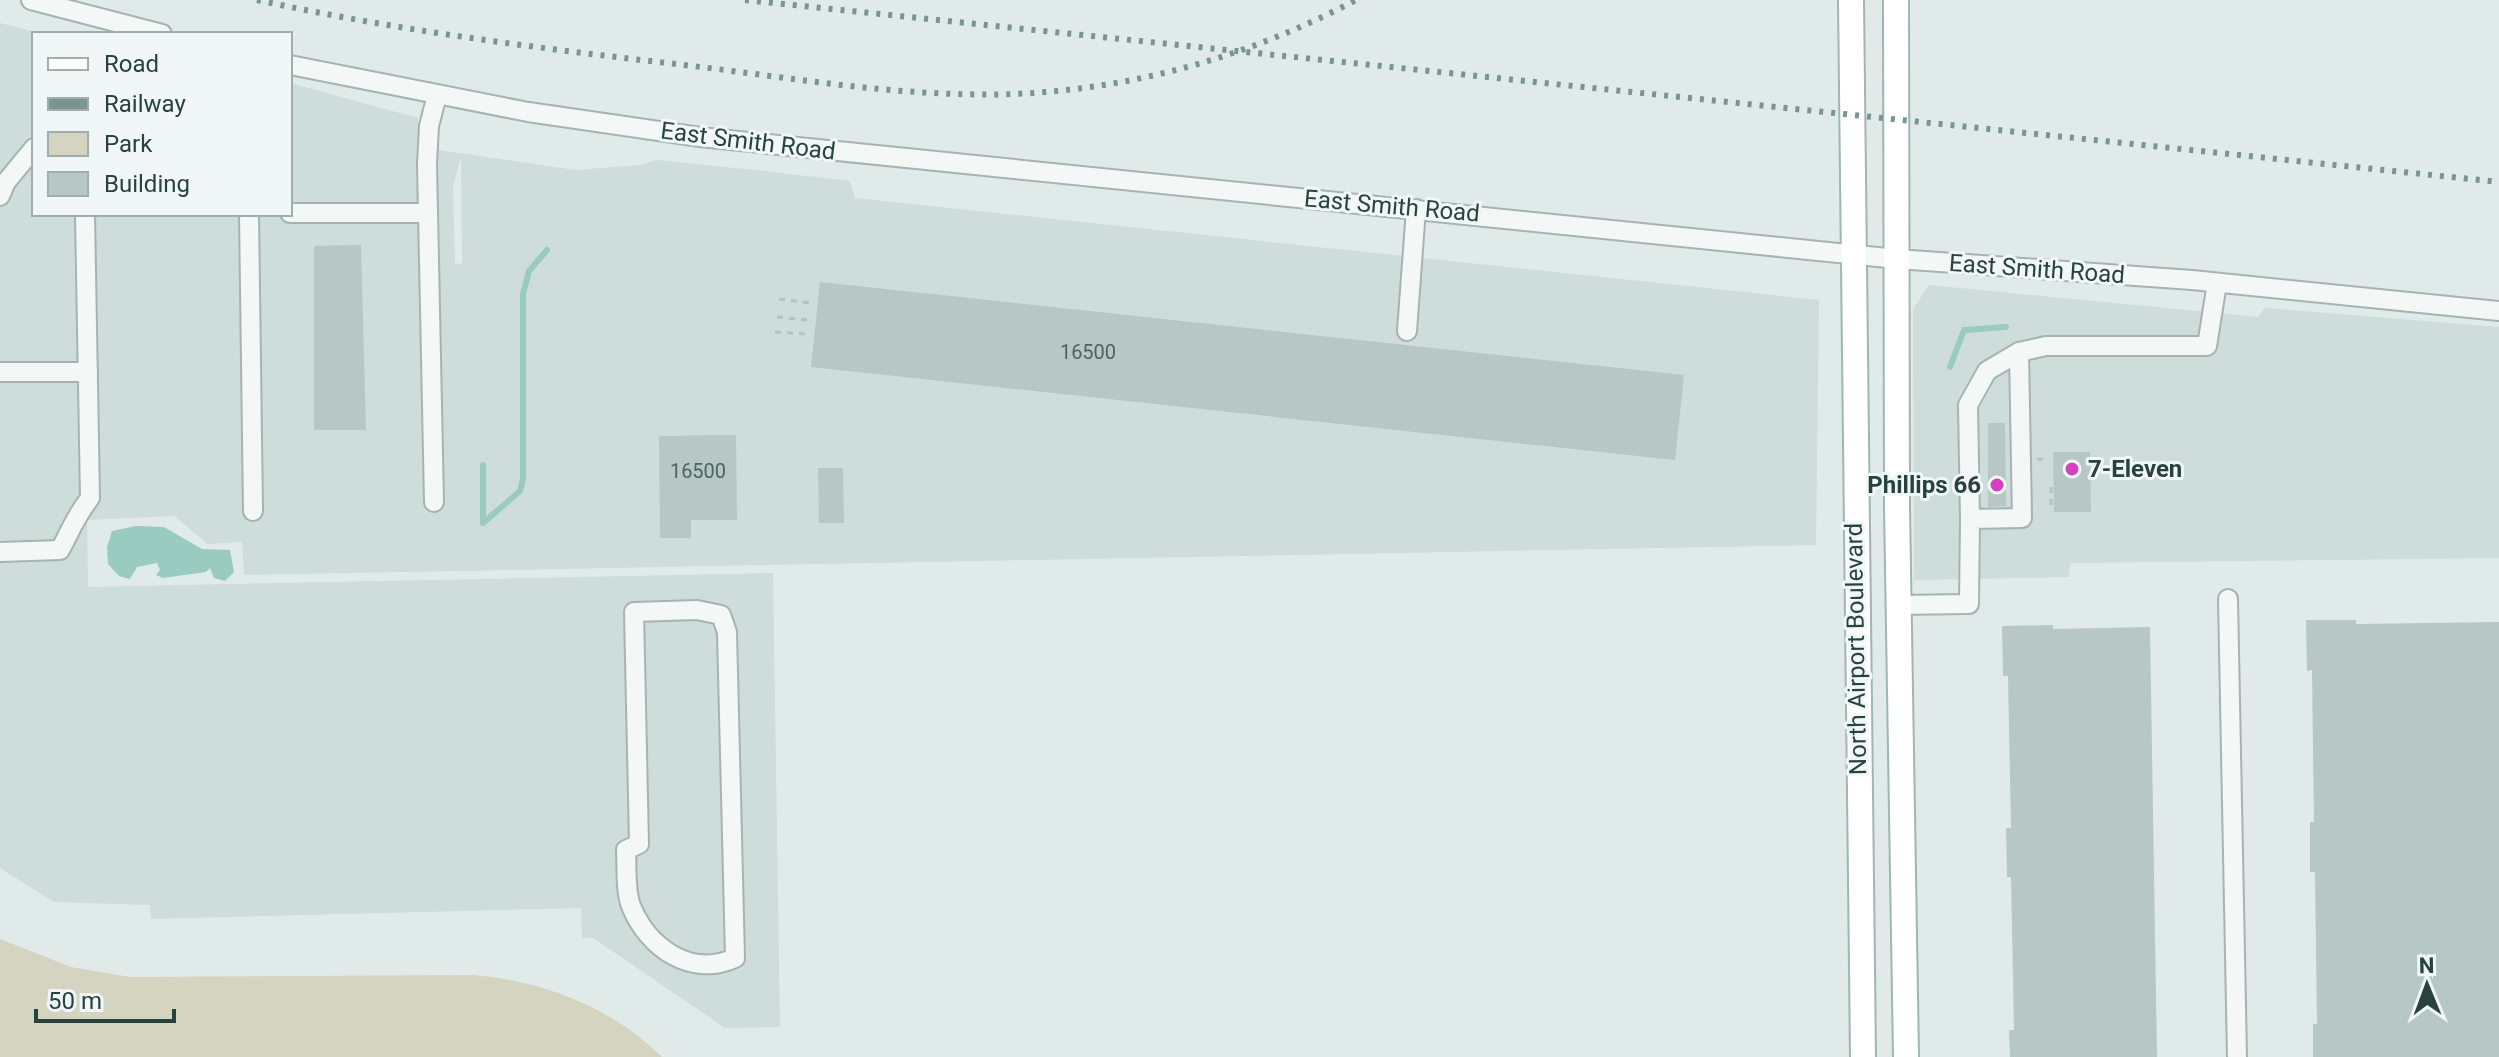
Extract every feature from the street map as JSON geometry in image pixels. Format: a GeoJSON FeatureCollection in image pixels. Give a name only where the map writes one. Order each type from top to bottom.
{"type":"FeatureCollection","features":[{"type":"Feature","properties":{"kind":"main road","name":"North Airport Boulevard"},"geometry":{"type":"LineString","coordinates":[[1851,0],[1863,1057]]}},
{"type":"Feature","properties":{"kind":"main road","name":"North Airport Boulevard"},"geometry":{"type":"LineString","coordinates":[[1896,0],[1899,605],[1906,1057]]}},
{"type":"Feature","properties":{"kind":"street"},"geometry":{"type":"LineString","coordinates":[[31,0],[154,32]]}},
{"type":"Feature","properties":{"kind":"street","name":"East Smith Road"},"geometry":{"type":"LineString","coordinates":[[292,65],[437,95],[700,137],[1897,259],[2217,283],[2499,311]]}},
{"type":"Feature","properties":{"kind":"street"},"geometry":{"type":"LineString","coordinates":[[434,502],[428,213],[429,126],[437,95]]}},
{"type":"Feature","properties":{"kind":"street"},"geometry":{"type":"LineString","coordinates":[[0,196],[6,182],[32,150]]}},
{"type":"Feature","properties":{"kind":"street"},"geometry":{"type":"LineString","coordinates":[[1407,331],[1416,209]]}},
{"type":"Feature","properties":{"kind":"street"},"geometry":{"type":"LineString","coordinates":[[292,213],[428,213]]}},
{"type":"Feature","properties":{"kind":"street"},"geometry":{"type":"LineString","coordinates":[[0,552],[60,550],[70,523],[90,498],[85,216]]}},
{"type":"Feature","properties":{"kind":"street"},"geometry":{"type":"LineString","coordinates":[[249,216],[253,511]]}},
{"type":"Feature","properties":{"kind":"street"},"geometry":{"type":"LineString","coordinates":[[1899,605],[1969,604],[1968,405],[1987,371],[2019,352],[2046,346],[2207,346],[2217,283]]}},
{"type":"Feature","properties":{"kind":"street"},"geometry":{"type":"LineString","coordinates":[[1970,519],[2022,518],[2019,352]]}},
{"type":"Feature","properties":{"kind":"street"},"geometry":{"type":"LineString","coordinates":[[0,372],[88,372]]}},
{"type":"Feature","properties":{"kind":"street"},"geometry":{"type":"LineString","coordinates":[[2228,599],[2237,1057]]}},
{"type":"Feature","properties":{"kind":"street"},"geometry":{"type":"LineString","coordinates":[[697,610],[721,615],[727,632],[735,958],[717,966],[694,965],[656,947],[630,904],[626,850],[639,844],[634,612],[697,610]]}},
{"type":"Feature","properties":{"kind":"path"},"geometry":{"type":"LineString","coordinates":[[779,299],[810,303]]}},
{"type":"Feature","properties":{"kind":"path"},"geometry":{"type":"LineString","coordinates":[[777,317],[808,320]]}},
{"type":"Feature","properties":{"kind":"path"},"geometry":{"type":"LineString","coordinates":[[775,332],[806,334]]}},
{"type":"Feature","properties":{"kind":"path"},"geometry":{"type":"LineString","coordinates":[[2051,487],[2051,511]]}},
{"type":"Feature","properties":{"kind":"shaded area"},"geometry":{"type":"Polygon","coordinates":[[[0,23],[35,32],[32,32],[32,216],[292,216],[292,84],[418,118],[419,147],[575,170],[640,165],[656,160],[755,170],[850,181],[855,198],[1819,300],[1816,545],[244,575],[242,542],[208,544],[174,516],[87,520],[88,587],[773,573],[780,1027],[725,1028],[593,938],[582,938],[581,908],[151,919],[150,905],[54,902],[0,868],[0,23]],[[461,157],[453,186],[455,263],[461,264],[461,157]]]}},
{"type":"Feature","properties":{"kind":"shaded area"},"geometry":{"type":"Polygon","coordinates":[[[1929,285],[2258,317],[2265,308],[2499,327],[2499,558],[2070,563],[2069,577],[1914,580],[1913,309],[1929,285]]]}},
{"type":"Feature","properties":{"kind":"shaded area"},"geometry":{"type":"Polygon","coordinates":[[[136,526],[164,527],[202,549],[230,550],[234,572],[225,581],[214,578],[210,568],[206,572],[163,578],[156,575],[160,570],[157,563],[137,567],[130,579],[119,576],[108,564],[107,547],[112,531],[136,526]]]}},
{"type":"Feature","properties":{"kind":"green space"},"geometry":{"type":"Polygon","coordinates":[[[0,939],[71,967],[130,977],[473,975],[499,978],[550,990],[598,1010],[642,1039],[662,1057],[0,1057],[0,939]]]}},
{"type":"Feature","properties":{"kind":"building"},"geometry":{"type":"Polygon","coordinates":[[[361,245],[366,430],[314,430],[314,246],[361,245]]]}},
{"type":"Feature","properties":{"kind":"building"},"geometry":{"type":"Polygon","coordinates":[[[820,282],[1684,375],[1675,460],[811,367],[820,282]]]}},
{"type":"Feature","properties":{"kind":"building","name":"Phillips 66"},"geometry":{"type":"Polygon","coordinates":[[[1988,423],[2005,423],[2006,506],[1988,507],[1988,423]]]}},
{"type":"Feature","properties":{"kind":"building"},"geometry":{"type":"Polygon","coordinates":[[[736,435],[737,520],[691,520],[691,538],[660,538],[659,436],[736,435]]]}},
{"type":"Feature","properties":{"kind":"building","name":"7-Eleven"},"geometry":{"type":"Polygon","coordinates":[[[2053,452],[2090,452],[2091,512],[2054,512],[2053,452]]]}},
{"type":"Feature","properties":{"kind":"building"},"geometry":{"type":"Polygon","coordinates":[[[818,468],[843,468],[844,523],[819,523],[818,468]]]}},
{"type":"Feature","properties":{"kind":"building"},"geometry":{"type":"Polygon","coordinates":[[[2306,620],[2356,620],[2356,624],[2499,622],[2499,1057],[2313,1057],[2313,1024],[2317,1024],[2315,872],[2310,872],[2310,822],[2314,822],[2312,670],[2307,671],[2306,620]]]}},
{"type":"Feature","properties":{"kind":"building"},"geometry":{"type":"Polygon","coordinates":[[[2053,625],[2053,629],[2150,627],[2157,1057],[2010,1057],[2009,1030],[2014,1030],[2011,877],[2007,877],[2006,828],[2011,828],[2008,676],[2003,676],[2002,626],[2053,625]]]}},
{"type":"Feature","properties":{"kind":"waterway"},"geometry":{"type":"LineString","coordinates":[[483,465],[483,523],[520,491],[523,479],[523,294],[529,271],[547,250]]}},
{"type":"Feature","properties":{"kind":"waterway"},"geometry":{"type":"LineString","coordinates":[[1950,367],[1964,330],[2006,327]]}},
{"type":"Feature","properties":{"kind":"railway"},"geometry":{"type":"LineString","coordinates":[[257,0],[518,45],[845,85],[972,94],[1059,91],[1147,77],[1275,38],[1356,0]]}},
{"type":"Feature","properties":{"kind":"railway"},"geometry":{"type":"LineString","coordinates":[[745,0],[2499,182]]}},
{"type":"Feature","properties":{"kind":"place","name":"7-Eleven"},"geometry":{"type":"Point","coordinates":[2072,469]}},
{"type":"Feature","properties":{"kind":"place","name":"Phillips 66"},"geometry":{"type":"Point","coordinates":[1997,485]}}]}
